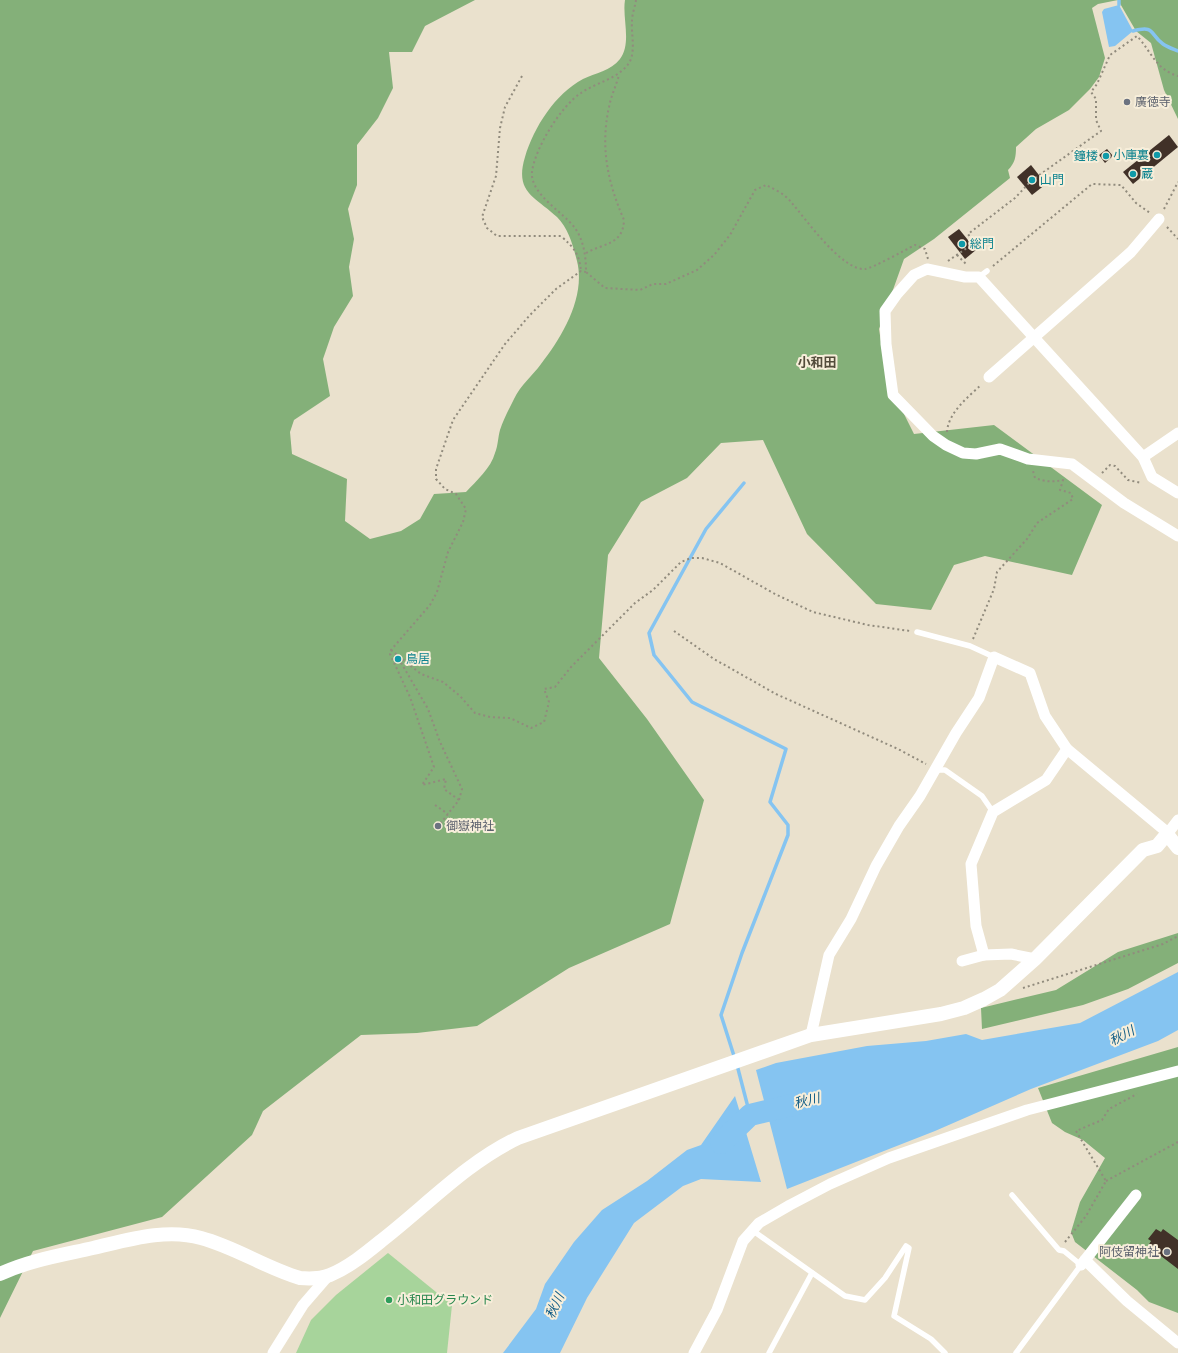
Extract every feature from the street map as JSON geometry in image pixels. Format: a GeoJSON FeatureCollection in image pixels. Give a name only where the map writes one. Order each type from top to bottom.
{"type":"FeatureCollection","features":[{"type":"Feature","properties":{"kind":"street"},"geometry":{"type":"LineString","coordinates":[[989,377],[1036,338],[1131,252],[1159,219]]}},
{"type":"Feature","properties":{"kind":"street"},"geometry":{"type":"LineString","coordinates":[[1178,493],[1152,477],[1143,457],[1036,338],[983,274],[931,270],[914,275],[885,311],[886,344],[893,395],[933,436],[946,445],[963,453],[976,454],[1000,449],[1041,462],[1056,461],[1072,464],[1124,503],[1178,536]]}},
{"type":"Feature","properties":{"kind":"street"},"geometry":{"type":"LineString","coordinates":[[1143,457],[1178,432]]}},
{"type":"Feature","properties":{"kind":"street"},"geometry":{"type":"LineString","coordinates":[[811,1035],[829,955],[851,919],[876,866],[899,826],[936,770],[956,733],[979,698],[994,657],[1030,673],[1045,716],[1068,749],[1168,833],[1178,820]]}},
{"type":"Feature","properties":{"kind":"street"},"geometry":{"type":"LineString","coordinates":[[984,955],[976,926],[971,864],[993,812],[1046,780],[1068,749]]}},
{"type":"Feature","properties":{"kind":"street"},"geometry":{"type":"LineString","coordinates":[[0,1274],[18,1266],[52,1256],[145,1236],[176,1234],[189,1235],[208,1240],[300,1278],[313,1279],[329,1275],[365,1254],[485,1156],[509,1142],[811,1035],[940,1014],[964,1008],[1000,990],[1035,958],[1143,850],[1157,846],[1168,834],[1178,848]]}},
{"type":"Feature","properties":{"kind":"street"},"geometry":{"type":"LineString","coordinates":[[962,961],[984,955],[1012,954],[1035,958]]}},
{"type":"Feature","properties":{"kind":"street"},"geometry":{"type":"LineString","coordinates":[[694,1353],[717,1310],[743,1241],[751,1230],[759,1223],[830,1184],[889,1158],[1027,1110],[1178,1071]]}},
{"type":"Feature","properties":{"kind":"street"},"geometry":{"type":"LineString","coordinates":[[1136,1195],[1083,1263],[1178,1343]]}},
{"type":"Feature","properties":{"kind":"street"},"geometry":{"type":"LineString","coordinates":[[273,1353],[303,1304],[329,1275]]}},
{"type":"Feature","properties":{"kind":"lane"},"geometry":{"type":"LineString","coordinates":[[917,632],[970,646],[994,657]]}},
{"type":"Feature","properties":{"kind":"lane"},"geometry":{"type":"LineString","coordinates":[[936,770],[945,770],[982,796],[993,812]]}},
{"type":"Feature","properties":{"kind":"lane"},"geometry":{"type":"LineString","coordinates":[[1012,1195],[1059,1250],[1064,1251],[1083,1263],[1016,1353]]}},
{"type":"Feature","properties":{"kind":"lane"},"geometry":{"type":"LineString","coordinates":[[751,1230],[845,1296],[865,1300],[885,1278],[906,1246],[909,1248],[894,1316],[931,1339],[945,1353]]}},
{"type":"Feature","properties":{"kind":"lane"},"geometry":{"type":"LineString","coordinates":[[769,1353],[812,1273]]}},
{"type":"Feature","properties":{"kind":"path"},"geometry":{"type":"LineString","coordinates":[[586,253],[618,239],[624,229],[624,220],[605,161],[604,142],[609,106],[619,75],[630,62],[632,48],[632,19],[636,0]]}},
{"type":"Feature","properties":{"kind":"path"},"geometry":{"type":"LineString","coordinates":[[459,800],[444,789],[446,779],[422,785],[434,767],[410,697],[390,654],[391,650],[430,605],[437,592],[448,552],[463,522],[466,509],[456,494],[445,489],[436,479],[436,469],[453,420],[505,344],[556,289],[581,271],[586,272],[605,288],[640,290],[653,284],[666,284],[697,270],[714,255],[730,235],[755,190],[766,185],[791,201],[797,210],[838,255],[851,266],[865,269],[915,245],[925,249],[931,270],[974,243],[968,234],[1015,198],[1032,180],[1101,131],[1096,120],[1096,99],[1091,92],[1098,84],[1110,55],[1137,36],[1153,60],[1163,69],[1178,76]]}},
{"type":"Feature","properties":{"kind":"path"},"geometry":{"type":"LineString","coordinates":[[586,272],[586,253],[576,230],[535,189],[532,173],[538,153],[564,108],[579,93],[601,81],[619,75]]}},
{"type":"Feature","properties":{"kind":"path"},"geometry":{"type":"LineString","coordinates":[[522,76],[505,107],[500,128],[496,176],[482,217],[487,228],[497,236],[561,236],[573,246],[580,257],[581,271]]}},
{"type":"Feature","properties":{"kind":"path"},"geometry":{"type":"LineString","coordinates":[[1159,219],[1178,182]]}},
{"type":"Feature","properties":{"kind":"path"},"geometry":{"type":"LineString","coordinates":[[983,274],[1092,184],[1121,185],[1136,203],[1159,219],[1178,239]]}},
{"type":"Feature","properties":{"kind":"path"},"geometry":{"type":"LineString","coordinates":[[946,445],[947,425],[965,398],[989,377]]}},
{"type":"Feature","properties":{"kind":"path"},"geometry":{"type":"LineString","coordinates":[[970,646],[994,589],[997,572],[1027,539],[1037,523],[1073,498],[1071,493],[1060,490],[1063,480],[1051,483],[1036,478],[1032,473],[1034,467],[1041,462]]}},
{"type":"Feature","properties":{"kind":"path"},"geometry":{"type":"LineString","coordinates":[[1094,481],[1100,477],[1103,471],[1110,465],[1115,466],[1128,480],[1147,483],[1152,477]]}},
{"type":"Feature","properties":{"kind":"path"},"geometry":{"type":"LineString","coordinates":[[391,650],[421,674],[443,682],[460,696],[475,713],[490,717],[510,718],[531,728],[544,722],[549,702],[544,689],[555,687],[571,667],[635,603],[653,590],[681,562],[691,558],[702,558],[720,563],[775,594],[813,612],[868,625],[917,632]]}},
{"type":"Feature","properties":{"kind":"path"},"geometry":{"type":"LineString","coordinates":[[674,631],[714,659],[776,694],[898,749],[936,770]]}},
{"type":"Feature","properties":{"kind":"path"},"geometry":{"type":"LineString","coordinates":[[395,653],[428,709],[440,742],[462,789],[459,800],[440,824]]}},
{"type":"Feature","properties":{"kind":"path"},"geometry":{"type":"LineString","coordinates":[[435,805],[448,814]]}},
{"type":"Feature","properties":{"kind":"path"},"geometry":{"type":"LineString","coordinates":[[1020,988],[1163,944],[1178,936]]}},
{"type":"Feature","properties":{"kind":"path"},"geometry":{"type":"LineString","coordinates":[[1106,1181],[1076,1131],[1102,1120],[1109,1110],[1140,1092]]}},
{"type":"Feature","properties":{"kind":"path"},"geometry":{"type":"LineString","coordinates":[[1059,1250],[1086,1216],[1106,1181],[1178,1142]]}},
{"type":"Feature","properties":{"kind":"green space"},"geometry":{"type":"Polygon","coordinates":[[[0,0],[475,0],[425,26],[412,52],[389,52],[393,88],[378,118],[357,145],[357,185],[348,209],[354,239],[349,267],[353,296],[334,327],[323,359],[330,396],[294,420],[290,432],[292,454],[347,479],[345,521],[370,539],[401,531],[420,519],[434,494],[466,492],[479,479],[493,459],[501,426],[517,394],[557,342],[564,329],[575,302],[578,288],[579,275],[577,261],[568,232],[557,217],[529,193],[522,179],[522,169],[534,134],[547,112],[555,102],[573,85],[583,79],[608,69],[620,59],[624,53],[626,38],[625,0],[1118,0],[1098,4],[1092,8],[1105,58],[1099,77],[1090,89],[1069,110],[1036,129],[1016,147],[1015,160],[1008,170],[1010,178],[934,239],[904,259],[879,329],[887,380],[914,434],[994,425],[1102,505],[1072,575],[985,556],[954,565],[931,610],[876,604],[807,534],[763,440],[721,443],[687,478],[641,502],[608,555],[599,658],[647,719],[704,800],[670,924],[569,968],[477,1026],[417,1033],[361,1035],[263,1111],[252,1135],[162,1217],[33,1251],[0,1318],[0,0]]]}},
{"type":"Feature","properties":{"kind":"green space"},"geometry":{"type":"Polygon","coordinates":[[[1118,0],[1178,0],[1178,119],[1164,90],[1151,43],[1136,31],[1118,0]]]}},
{"type":"Feature","properties":{"kind":"green space"},"geometry":{"type":"Polygon","coordinates":[[[1178,933],[1178,963],[1128,989],[1083,1005],[982,1029],[981,1008],[1056,990],[1118,952],[1178,933]]]}},
{"type":"Feature","properties":{"kind":"green space"},"geometry":{"type":"Polygon","coordinates":[[[1178,1047],[1178,1313],[1149,1302],[1137,1290],[1075,1242],[1071,1232],[1080,1202],[1105,1158],[1083,1140],[1065,1132],[1052,1123],[1038,1088],[1178,1047]]]}},
{"type":"Feature","properties":{"kind":"green space","name":"小和田グラウンド"},"geometry":{"type":"Polygon","coordinates":[[[388,1253],[452,1305],[447,1353],[296,1353],[311,1320],[336,1295],[388,1253]]]}},
{"type":"Feature","properties":{"kind":"water"},"geometry":{"type":"Polygon","coordinates":[[[1119,5],[1133,31],[1115,46],[1109,47],[1102,12],[1104,9],[1119,5]]]}},
{"type":"Feature","properties":{"kind":"water"},"geometry":{"type":"Polygon","coordinates":[[[1178,972],[1178,1030],[1158,1041],[1031,1089],[935,1131],[787,1189],[756,1070],[776,1063],[867,1046],[926,1041],[966,1034],[982,1040],[1080,1023],[1178,972]]]}},
{"type":"Feature","properties":{"kind":"water"},"geometry":{"type":"Polygon","coordinates":[[[735,1096],[761,1182],[701,1179],[683,1186],[634,1223],[587,1298],[560,1353],[503,1353],[536,1309],[545,1284],[574,1242],[602,1210],[647,1181],[687,1150],[701,1145],[735,1096]]]}},
{"type":"Feature","properties":{"kind":"building","name":"小庫裏"},"geometry":{"type":"Polygon","coordinates":[[[1169,135],[1178,147],[1133,184],[1123,172],[1169,135]]]}},
{"type":"Feature","properties":{"kind":"building","name":"鐘楼"},"geometry":{"type":"Polygon","coordinates":[[[1107,149],[1113,156],[1105,163],[1099,155],[1107,149]]]}},
{"type":"Feature","properties":{"kind":"building","name":"山門"},"geometry":{"type":"Polygon","coordinates":[[[1031,165],[1046,184],[1032,195],[1017,177],[1031,165]]]}},
{"type":"Feature","properties":{"kind":"building","name":"総門"},"geometry":{"type":"Polygon","coordinates":[[[959,229],[976,250],[965,259],[948,237],[959,229]]]}},
{"type":"Feature","properties":{"kind":"building","name":"阿伎留神社"},"geometry":{"type":"Polygon","coordinates":[[[1156,1229],[1161,1232],[1163,1229],[1178,1240],[1178,1269],[1148,1246],[1151,1241],[1148,1239],[1156,1229]]]}},
{"type":"Feature","properties":{"kind":"waterway"},"geometry":{"type":"LineString","coordinates":[[1119,0],[1119,5]]}},
{"type":"Feature","properties":{"kind":"waterway"},"geometry":{"type":"LineString","coordinates":[[1133,31],[1140,29],[1149,30],[1163,44],[1178,51]]}},
{"type":"Feature","properties":{"kind":"waterway"},"geometry":{"type":"LineString","coordinates":[[735,1059],[721,1015],[742,953],[788,835],[788,825],[770,802],[786,749],[692,702],[654,655],[649,633],[706,529],[744,483]]}},
{"type":"Feature","properties":{"kind":"waterway"},"geometry":{"type":"LineString","coordinates":[[737,1065],[750,1115]]}},
{"type":"Feature","properties":{"kind":"waterway","name":"秋川"},"geometry":{"type":"LineString","coordinates":[[721,1143],[750,1115],[796,1104]]}},
{"type":"Feature","properties":{"kind":"place","name":"廣徳寺"},"geometry":{"type":"Point","coordinates":[1127,102]}},
{"type":"Feature","properties":{"kind":"place","name":"小庫裏"},"geometry":{"type":"Point","coordinates":[1157,155]}},
{"type":"Feature","properties":{"kind":"place","name":"鐘楼"},"geometry":{"type":"Point","coordinates":[1106,156]}},
{"type":"Feature","properties":{"kind":"place","name":"蔵"},"geometry":{"type":"Point","coordinates":[1133,174]}},
{"type":"Feature","properties":{"kind":"place","name":"山門"},"geometry":{"type":"Point","coordinates":[1032,180]}},
{"type":"Feature","properties":{"kind":"place","name":"総門"},"geometry":{"type":"Point","coordinates":[962,244]}},
{"type":"Feature","properties":{"kind":"place","name":"鳥居"},"geometry":{"type":"Point","coordinates":[398,659]}},
{"type":"Feature","properties":{"kind":"place","name":"御嶽神社"},"geometry":{"type":"Point","coordinates":[438,826]}},
{"type":"Feature","properties":{"kind":"place","name":"阿伎留神社"},"geometry":{"type":"Point","coordinates":[1167,1252]}},
{"type":"Feature","properties":{"kind":"place","name":"小和田グラウンド"},"geometry":{"type":"Point","coordinates":[389,1300]}},
{"type":"Feature","properties":{"kind":"district","name":"小和田"},"geometry":{"type":"Point","coordinates":[817,363]}}]}
